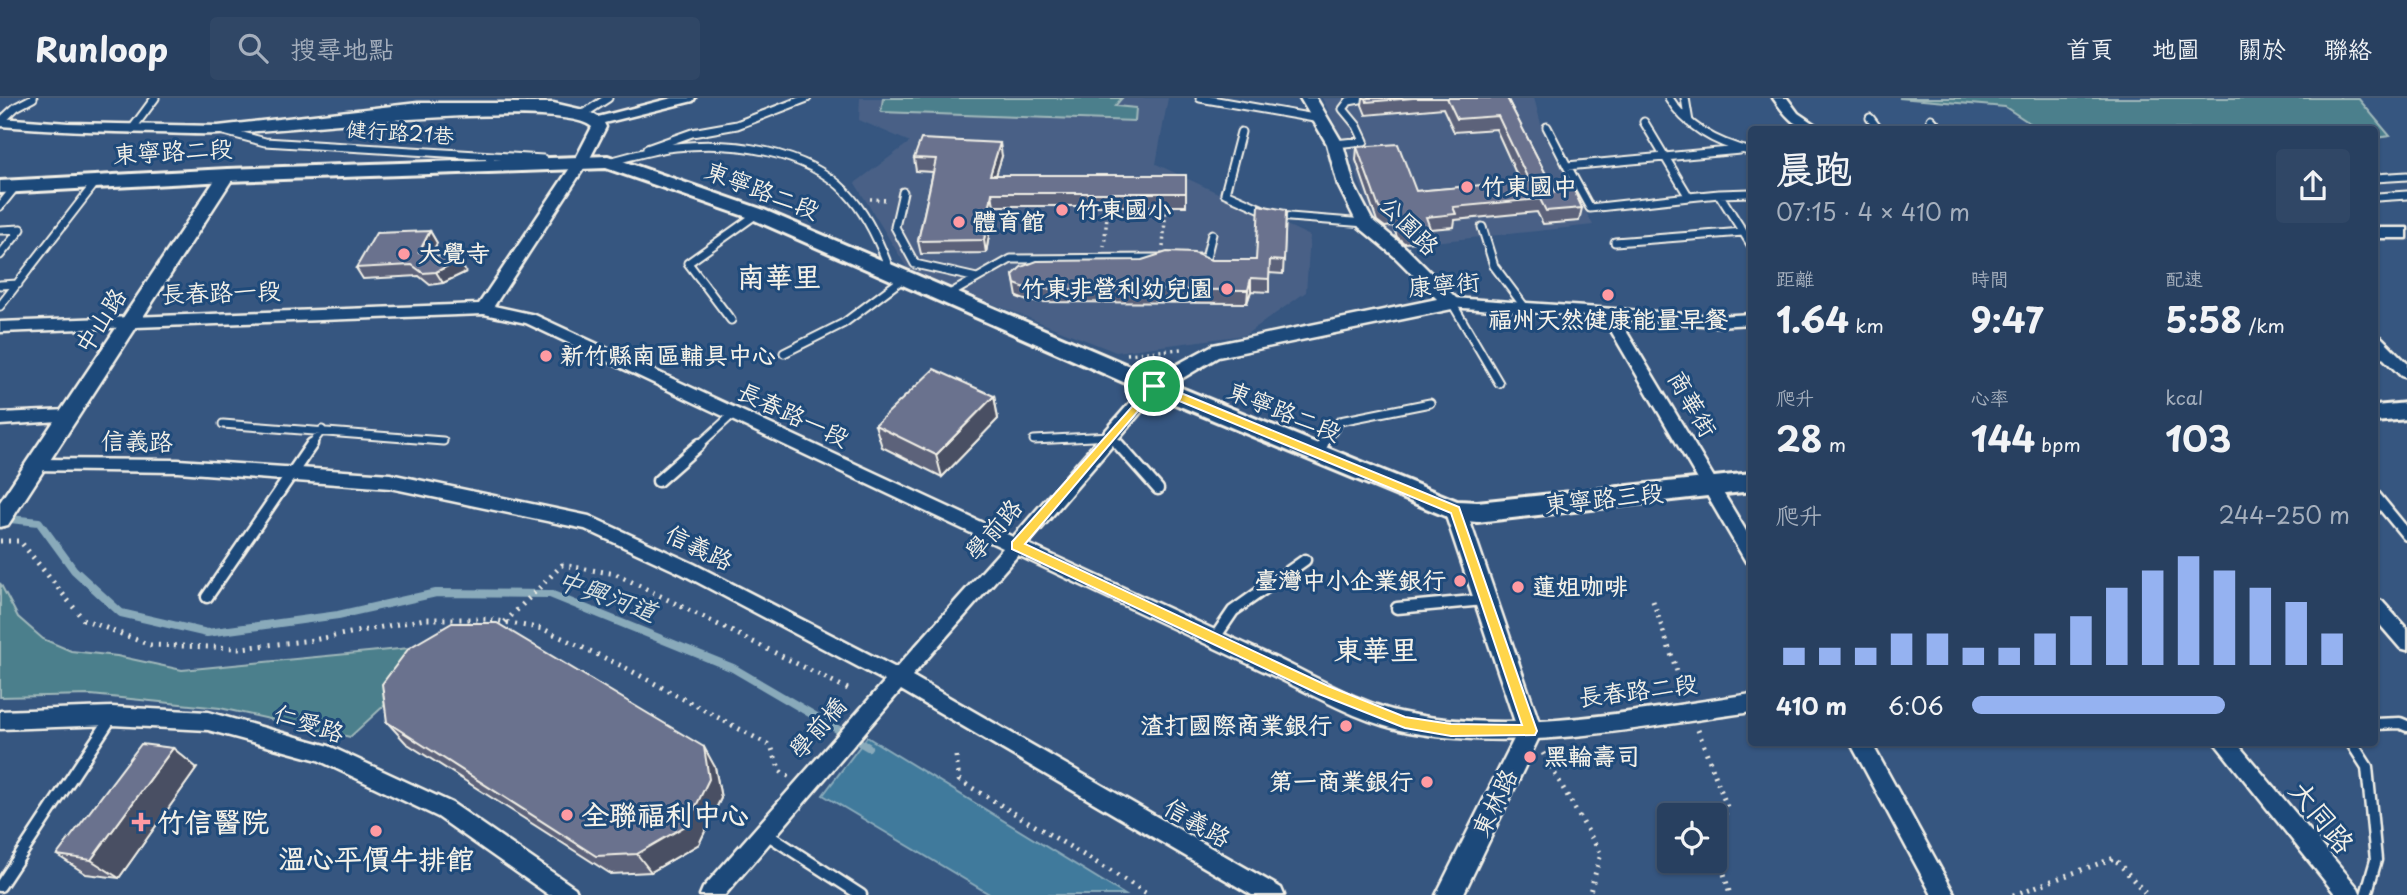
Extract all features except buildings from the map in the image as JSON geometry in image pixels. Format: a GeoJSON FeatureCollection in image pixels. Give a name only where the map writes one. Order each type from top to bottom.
{"type":"FeatureCollection","features":[{"type":"Feature","properties":{"kind":"main road","name":"東寧路二段"},"geometry":{"type":"LineString","coordinates":[[8,187],[227,175],[608,162],[757,214],[1154,386],[1455,510]]}},
{"type":"Feature","properties":{"kind":"main road"},"geometry":{"type":"LineString","coordinates":[[2378,414],[2407,411]]}},
{"type":"Feature","properties":{"kind":"main road","name":"東寧路三段"},"geometry":{"type":"LineString","coordinates":[[1455,510],[1477,512],[1748,482]]}},
{"type":"Feature","properties":{"kind":"street"},"geometry":{"type":"LineString","coordinates":[[596,121],[688,98]]}},
{"type":"Feature","properties":{"kind":"street","name":"公園路"},"geometry":{"type":"LineString","coordinates":[[1308,98],[1335,145],[1346,185],[1365,223],[1400,252],[1452,303]]}},
{"type":"Feature","properties":{"kind":"street"},"geometry":{"type":"LineString","coordinates":[[1780,98],[1793,116],[1810,126]]}},
{"type":"Feature","properties":{"kind":"street"},"geometry":{"type":"LineString","coordinates":[[0,122],[132,129],[218,130],[418,107],[554,107],[583,114],[596,121],[599,127],[596,137],[484,309]]}},
{"type":"Feature","properties":{"kind":"street","name":"中山路"},"geometry":{"type":"LineString","coordinates":[[0,519],[227,175]]}},
{"type":"Feature","properties":{"kind":"street"},"geometry":{"type":"LineString","coordinates":[[2378,233],[2407,233]]}},
{"type":"Feature","properties":{"kind":"street","name":"康寧街"},"geometry":{"type":"LineString","coordinates":[[1154,386],[1211,353],[1452,303],[1716,321],[1748,319]]}},
{"type":"Feature","properties":{"kind":"street","name":"長春路一段"},"geometry":{"type":"LineString","coordinates":[[0,327],[131,320],[484,309],[530,319],[1324,690],[1405,722],[1451,730],[1530,731]]}},
{"type":"Feature","properties":{"kind":"street","name":"商華街"},"geometry":{"type":"LineString","coordinates":[[1608,313],[1748,550]]}},
{"type":"Feature","properties":{"kind":"street"},"geometry":{"type":"LineString","coordinates":[[2378,344],[2407,372]]}},
{"type":"Feature","properties":{"kind":"street","name":"學前路"},"geometry":{"type":"LineString","coordinates":[[871,707],[1154,386]]}},
{"type":"Feature","properties":{"kind":"street"},"geometry":{"type":"LineString","coordinates":[[0,419],[68,416]]}},
{"type":"Feature","properties":{"kind":"street","name":"信義路"},"geometry":{"type":"LineString","coordinates":[[35,466],[178,467],[390,481],[589,523],[688,569],[898,678],[1273,895]]}},
{"type":"Feature","properties":{"kind":"street"},"geometry":{"type":"LineString","coordinates":[[1455,510],[1530,731]]}},
{"type":"Feature","properties":{"kind":"street"},"geometry":{"type":"LineString","coordinates":[[2378,609],[2407,642]]}},
{"type":"Feature","properties":{"kind":"street","name":"長春路二段"},"geometry":{"type":"LineString","coordinates":[[1530,731],[1748,703]]}},
{"type":"Feature","properties":{"kind":"street","name":"學前橋"},"geometry":{"type":"LineString","coordinates":[[803,784],[871,707]]}},
{"type":"Feature","properties":{"kind":"street","name":"仁愛路"},"geometry":{"type":"LineString","coordinates":[[0,720],[112,716],[208,721],[322,752],[445,810],[555,892]]}},
{"type":"Feature","properties":{"kind":"street","name":"東林路"},"geometry":{"type":"LineString","coordinates":[[1449,895],[1530,731]]}},
{"type":"Feature","properties":{"kind":"street"},"geometry":{"type":"LineString","coordinates":[[1862,746],[1944,895]]}},
{"type":"Feature","properties":{"kind":"street","name":"大同路"},"geometry":{"type":"LineString","coordinates":[[2227,746],[2350,895]]}},
{"type":"Feature","properties":{"kind":"street"},"geometry":{"type":"LineString","coordinates":[[711,895],[803,784]]}},
{"type":"Feature","properties":{"kind":"lane"},"geometry":{"type":"LineString","coordinates":[[0,122],[16,107],[33,98]]}},
{"type":"Feature","properties":{"kind":"lane"},"geometry":{"type":"LineString","coordinates":[[132,129],[155,98]]}},
{"type":"Feature","properties":{"kind":"lane"},"geometry":{"type":"LineString","coordinates":[[583,114],[608,98]]}},
{"type":"Feature","properties":{"kind":"lane"},"geometry":{"type":"LineString","coordinates":[[608,162],[692,133],[737,125],[807,98]]}},
{"type":"Feature","properties":{"kind":"lane"},"geometry":{"type":"LineString","coordinates":[[1200,98],[1320,119]]}},
{"type":"Feature","properties":{"kind":"lane"},"geometry":{"type":"LineString","coordinates":[[1669,98],[1675,111],[1689,122],[1740,150]]}},
{"type":"Feature","properties":{"kind":"lane"},"geometry":{"type":"LineString","coordinates":[[1685,98],[1689,122]]}},
{"type":"Feature","properties":{"kind":"lane"},"geometry":{"type":"LineString","coordinates":[[1335,145],[1364,141],[1357,126],[1343,109],[1349,101],[1360,99]]}},
{"type":"Feature","properties":{"kind":"lane"},"geometry":{"type":"LineString","coordinates":[[1870,118],[1876,126]]}},
{"type":"Feature","properties":{"kind":"lane"},"geometry":{"type":"LineString","coordinates":[[1931,119],[1937,126]]}},
{"type":"Feature","properties":{"kind":"lane"},"geometry":{"type":"LineString","coordinates":[[1644,122],[1689,197]]}},
{"type":"Feature","properties":{"kind":"lane"},"geometry":{"type":"LineString","coordinates":[[1547,127],[1590,208],[1748,193]]}},
{"type":"Feature","properties":{"kind":"lane","name":"健行路21巷"},"geometry":{"type":"LineString","coordinates":[[218,130],[265,142],[581,162]]}},
{"type":"Feature","properties":{"kind":"lane"},"geometry":{"type":"LineString","coordinates":[[1241,132],[1225,193],[1276,216],[1365,223]]}},
{"type":"Feature","properties":{"kind":"lane"},"geometry":{"type":"LineString","coordinates":[[608,162],[675,148],[708,146],[762,151],[805,165],[838,184],[878,236],[897,275],[844,323],[784,353]]}},
{"type":"Feature","properties":{"kind":"lane"},"geometry":{"type":"LineString","coordinates":[[1567,166],[1748,151]]}},
{"type":"Feature","properties":{"kind":"lane"},"geometry":{"type":"LineString","coordinates":[[2378,178],[2407,176]]}},
{"type":"Feature","properties":{"kind":"lane"},"geometry":{"type":"LineString","coordinates":[[0,306],[96,182]]}},
{"type":"Feature","properties":{"kind":"lane"},"geometry":{"type":"LineString","coordinates":[[0,206],[8,187]]}},
{"type":"Feature","properties":{"kind":"lane"},"geometry":{"type":"LineString","coordinates":[[1719,194],[1748,239]]}},
{"type":"Feature","properties":{"kind":"lane"},"geometry":{"type":"LineString","coordinates":[[2378,197],[2407,195]]}},
{"type":"Feature","properties":{"kind":"lane"},"geometry":{"type":"LineString","coordinates":[[902,196],[894,227],[915,264],[977,278]]}},
{"type":"Feature","properties":{"kind":"lane"},"geometry":{"type":"LineString","coordinates":[[731,320],[688,263],[757,214]]}},
{"type":"Feature","properties":{"kind":"lane"},"geometry":{"type":"LineString","coordinates":[[1482,227],[1494,266],[1524,306]]}},
{"type":"Feature","properties":{"kind":"lane"},"geometry":{"type":"LineString","coordinates":[[0,230],[21,229],[0,255]]}},
{"type":"Feature","properties":{"kind":"lane"},"geometry":{"type":"LineString","coordinates":[[1615,243],[1744,232]]}},
{"type":"Feature","properties":{"kind":"lane"},"geometry":{"type":"LineString","coordinates":[[1184,258],[1206,258],[1212,234]]}},
{"type":"Feature","properties":{"kind":"lane"},"geometry":{"type":"LineString","coordinates":[[946,296],[1011,259],[1173,258]]}},
{"type":"Feature","properties":{"kind":"lane"},"geometry":{"type":"LineString","coordinates":[[0,285],[18,284]]}},
{"type":"Feature","properties":{"kind":"lane"},"geometry":{"type":"LineString","coordinates":[[1452,303],[1499,383]]}},
{"type":"Feature","properties":{"kind":"lane"},"geometry":{"type":"LineString","coordinates":[[1316,453],[1340,421],[1430,403]]}},
{"type":"Feature","properties":{"kind":"lane"},"geometry":{"type":"LineString","coordinates":[[658,481],[733,414]]}},
{"type":"Feature","properties":{"kind":"lane"},"geometry":{"type":"LineString","coordinates":[[222,424],[443,441]]}},
{"type":"Feature","properties":{"kind":"lane"},"geometry":{"type":"LineString","coordinates":[[208,597],[289,474],[322,430]]}},
{"type":"Feature","properties":{"kind":"lane"},"geometry":{"type":"LineString","coordinates":[[1034,440],[1111,436],[1158,489]]}},
{"type":"Feature","properties":{"kind":"lane"},"geometry":{"type":"LineString","coordinates":[[2378,500],[2407,535]]}},
{"type":"Feature","properties":{"kind":"lane"},"geometry":{"type":"LineString","coordinates":[[1214,639],[1233,611],[1305,561]]}},
{"type":"Feature","properties":{"kind":"lane"},"geometry":{"type":"LineString","coordinates":[[1397,608],[1486,600]]}},
{"type":"Feature","properties":{"kind":"lane"},"geometry":{"type":"LineString","coordinates":[[0,886],[112,716]]}},
{"type":"Feature","properties":{"kind":"lane"},"geometry":{"type":"LineString","coordinates":[[2378,724],[2400,723],[2407,726]]}},
{"type":"Feature","properties":{"kind":"lane"},"geometry":{"type":"LineString","coordinates":[[2354,746],[2367,767],[2376,860],[2366,895]]}},
{"type":"Feature","properties":{"kind":"lane"},"geometry":{"type":"LineString","coordinates":[[763,832],[861,895]]}},
{"type":"Feature","properties":{"kind":"path"},"geometry":{"type":"LineString","coordinates":[[854,203],[902,196]]}},
{"type":"Feature","properties":{"kind":"path"},"geometry":{"type":"LineString","coordinates":[[1103,258],[1108,206]]}},
{"type":"Feature","properties":{"kind":"path"},"geometry":{"type":"LineString","coordinates":[[1162,258],[1166,206]]}},
{"type":"Feature","properties":{"kind":"path"},"geometry":{"type":"LineString","coordinates":[[0,541],[20,541],[83,619],[150,645],[241,648],[313,640],[425,619],[488,619],[543,629],[624,667],[771,746],[780,771],[803,784]]}},
{"type":"Feature","properties":{"kind":"path"},"geometry":{"type":"LineString","coordinates":[[505,622],[562,565],[616,574],[850,690]]}},
{"type":"Feature","properties":{"kind":"path"},"geometry":{"type":"LineString","coordinates":[[1653,601],[1727,807],[1716,845],[1730,895]]}},
{"type":"Feature","properties":{"kind":"path"},"geometry":{"type":"LineString","coordinates":[[1530,731],[1601,854],[1589,895]]}},
{"type":"Feature","properties":{"kind":"path"},"geometry":{"type":"LineString","coordinates":[[956,756],[959,780],[1150,895]]}},
{"type":"Feature","properties":{"kind":"path"},"geometry":{"type":"LineString","coordinates":[[2013,895],[2114,858],[2147,895]]}},
{"type":"Feature","properties":{"kind":"shaded area","name":"竹東國小"},"geometry":{"type":"Polygon","coordinates":[[[860,98],[1168,98],[1156,164],[1310,236],[1306,292],[1245,335],[1116,352],[909,271],[855,183],[910,142],[859,120],[860,98]]]}},
{"type":"Feature","properties":{"kind":"shaded area","name":"竹東國中"},"geometry":{"type":"Polygon","coordinates":[[[1322,98],[1534,98],[1544,135],[1593,225],[1396,246],[1375,226],[1348,150],[1322,98]]]}},
{"type":"Feature","properties":{"kind":"shaded area"},"geometry":{"type":"Polygon","coordinates":[[[867,737],[1125,895],[991,895],[823,795],[867,737]]]}},
{"type":"Feature","properties":{"kind":"green space"},"geometry":{"type":"Polygon","coordinates":[[[883,98],[1122,98],[1115,106],[1136,108],[1135,121],[881,112],[883,98]]]}},
{"type":"Feature","properties":{"kind":"green space"},"geometry":{"type":"Polygon","coordinates":[[[1899,98],[2358,98],[2390,136],[2378,138],[2378,126],[2034,126],[2005,107],[1899,98]]]}},
{"type":"Feature","properties":{"kind":"green space"},"geometry":{"type":"Polygon","coordinates":[[[0,583],[18,617],[43,639],[71,651],[117,656],[182,670],[451,644],[350,737],[220,708],[91,695],[0,697],[0,583]]]}},
{"type":"Feature","properties":{"kind":"waterway","name":"中興河道"},"geometry":{"type":"LineString","coordinates":[[0,518],[39,522],[74,570],[121,613],[207,633],[338,615],[436,593],[550,594],[733,668],[868,747]]}},
{"type":"Feature","properties":{"kind":"place","name":"竹東國中"},"geometry":{"type":"Point","coordinates":[1467,187]}},
{"type":"Feature","properties":{"kind":"place","name":"竹東國小"},"geometry":{"type":"Point","coordinates":[1062,210]}},
{"type":"Feature","properties":{"kind":"place","name":"體育館"},"geometry":{"type":"Point","coordinates":[959,222]}},
{"type":"Feature","properties":{"kind":"place","name":"大覺寺"},"geometry":{"type":"Point","coordinates":[404,254]}},
{"type":"Feature","properties":{"kind":"place","name":"竹東非營利幼兒園"},"geometry":{"type":"Point","coordinates":[1227,289]}},
{"type":"Feature","properties":{"kind":"place","name":"福州天然健康能量早餐"},"geometry":{"type":"Point","coordinates":[1608,295]}},
{"type":"Feature","properties":{"kind":"place","name":"新竹縣南區輔具中心"},"geometry":{"type":"Point","coordinates":[546,356]}},
{"type":"Feature","properties":{"kind":"place","name":"臺灣中小企業銀行"},"geometry":{"type":"Point","coordinates":[1460,581]}},
{"type":"Feature","properties":{"kind":"place","name":"蓮姐咖啡"},"geometry":{"type":"Point","coordinates":[1518,587]}},
{"type":"Feature","properties":{"kind":"place","name":"渣打國際商業銀行"},"geometry":{"type":"Point","coordinates":[1346,726]}},
{"type":"Feature","properties":{"kind":"place","name":"黑輪壽司"},"geometry":{"type":"Point","coordinates":[1530,757]}},
{"type":"Feature","properties":{"kind":"place","name":"第一商業銀行"},"geometry":{"type":"Point","coordinates":[1427,782]}},
{"type":"Feature","properties":{"kind":"place","name":"全聯福利中心"},"geometry":{"type":"Point","coordinates":[567,815]}},
{"type":"Feature","properties":{"kind":"place","name":"竹信醫院"},"geometry":{"type":"Point","coordinates":[141,822]}},
{"type":"Feature","properties":{"kind":"place","name":"溫心平價牛排館"},"geometry":{"type":"Point","coordinates":[376,831]}},
{"type":"Feature","properties":{"kind":"district","name":"南華里"},"geometry":{"type":"Point","coordinates":[779,277]}},
{"type":"Feature","properties":{"kind":"district","name":"東華里"},"geometry":{"type":"Point","coordinates":[1376,650]}},
{"type":"Feature","properties":{"kind":"route"},"geometry":{"type":"LineString","coordinates":[[1154,386],[1455,510],[1530,731],[1451,730],[1405,722],[1324,690],[1016,545],[1154,386]]}}]}
